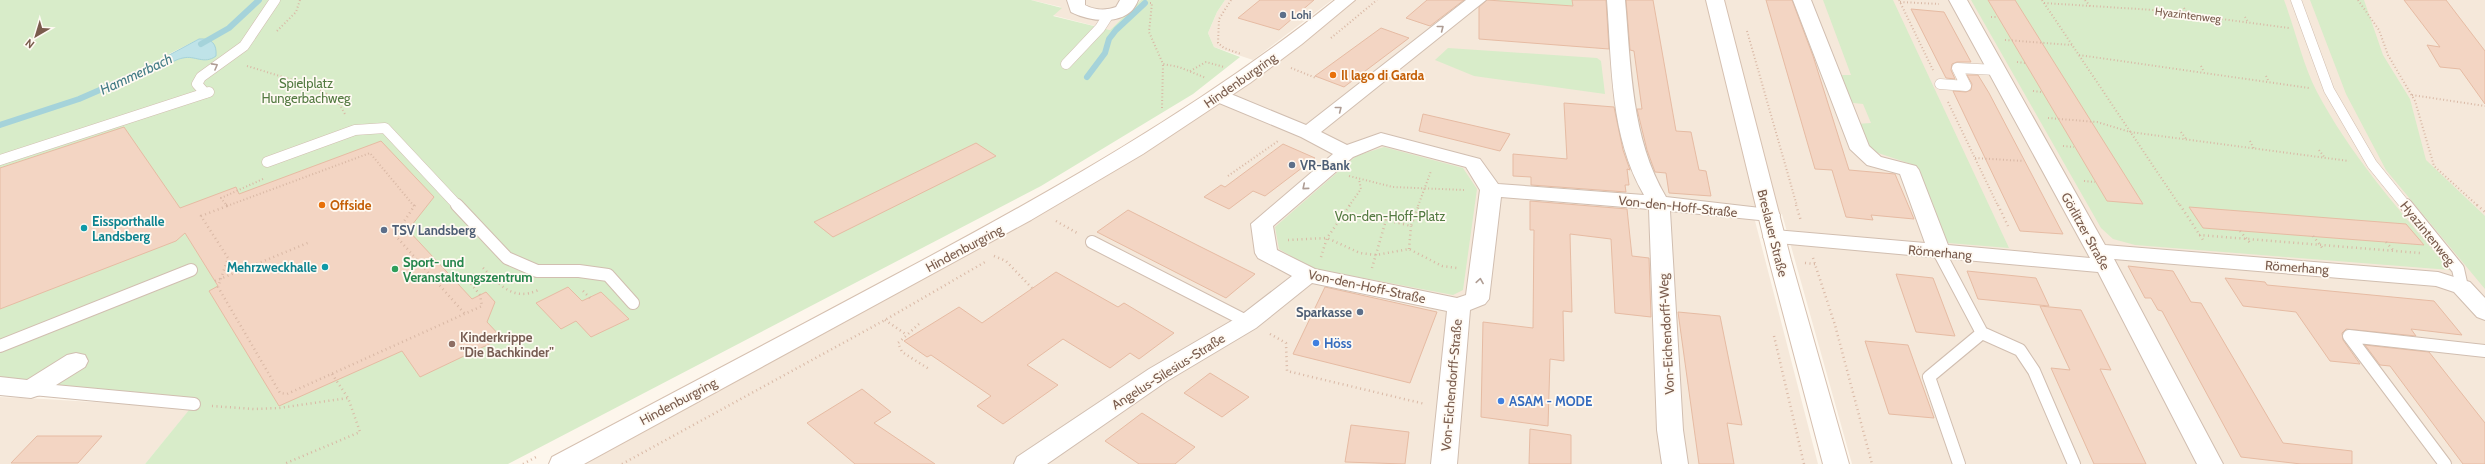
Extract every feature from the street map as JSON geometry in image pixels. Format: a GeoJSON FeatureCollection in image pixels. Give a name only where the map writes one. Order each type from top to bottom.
{"type":"FeatureCollection","features":[{"type":"Feature","properties":{"kind":"street"},"geometry":{"type":"LineString","coordinates":[[1076,0],[1077,8],[1083,12],[1109,14],[1123,10],[1127,6],[1129,0]]}},
{"type":"Feature","properties":{"kind":"street","name":"Hindenburgring"},"geometry":{"type":"LineString","coordinates":[[562,464],[1044,205],[1212,87],[1314,28],[1346,0]]}},
{"type":"Feature","properties":{"kind":"street"},"geometry":{"type":"LineString","coordinates":[[1302,130],[1477,0]]}},
{"type":"Feature","properties":{"kind":"street"},"geometry":{"type":"LineString","coordinates":[[1616,0],[1628,118],[1637,158],[1648,187],[1659,203]]}},
{"type":"Feature","properties":{"kind":"street","name":"Breslauer Straße"},"geometry":{"type":"LineString","coordinates":[[1715,0],[1772,226],[1836,464]]}},
{"type":"Feature","properties":{"kind":"street"},"geometry":{"type":"LineString","coordinates":[[1802,0],[1860,149],[1874,161],[1909,170],[1939,252]]}},
{"type":"Feature","properties":{"kind":"street","name":"Görlitzer Straße"},"geometry":{"type":"LineString","coordinates":[[1960,3],[2101,259],[2210,464]]}},
{"type":"Feature","properties":{"kind":"street"},"geometry":{"type":"LineString","coordinates":[[1212,87],[1346,153]]}},
{"type":"Feature","properties":{"kind":"street"},"geometry":{"type":"LineString","coordinates":[[1264,241],[1262,224],[1346,153],[1381,139],[1474,163],[1491,190],[1477,299],[1459,306]]}},
{"type":"Feature","properties":{"kind":"street","name":"Von-den-Hoff-Straße"},"geometry":{"type":"LineString","coordinates":[[1491,190],[1659,203],[1772,226]]}},
{"type":"Feature","properties":{"kind":"street","name":"Von-Eichendorff-Weg"},"geometry":{"type":"LineString","coordinates":[[1659,203],[1670,430],[1674,464]]}},
{"type":"Feature","properties":{"kind":"street","name":"Römerhang"},"geometry":{"type":"LineString","coordinates":[[1772,226],[1939,252],[2101,259],[2216,261],[2418,276],[2438,279],[2462,287],[2485,312]]}},
{"type":"Feature","properties":{"kind":"street","name":"Von-den-Hoff-Straße"},"geometry":{"type":"LineString","coordinates":[[1264,241],[1266,253],[1311,276],[1459,306]]}},
{"type":"Feature","properties":{"kind":"street","name":"Angelus-Silesius-Straße"},"geometry":{"type":"LineString","coordinates":[[1027,464],[1158,376],[1248,322],[1311,276]]}},
{"type":"Feature","properties":{"kind":"street","name":"Von-Eichendorff-Straße"},"geometry":{"type":"LineString","coordinates":[[1444,464],[1459,306]]}},
{"type":"Feature","properties":{"kind":"street"},"geometry":{"type":"LineString","coordinates":[[0,386],[31,388],[76,361]]}},
{"type":"Feature","properties":{"kind":"lane"},"geometry":{"type":"LineString","coordinates":[[0,160],[207,92],[197,84],[201,74],[223,62],[250,40],[276,0]]}},
{"type":"Feature","properties":{"kind":"lane","name":"Hyazintenweg"},"geometry":{"type":"LineString","coordinates":[[2296,0],[2329,90],[2372,164],[2458,269],[2462,287]]}},
{"type":"Feature","properties":{"kind":"lane"},"geometry":{"type":"LineString","coordinates":[[1066,64],[1100,28],[1109,14]]}},
{"type":"Feature","properties":{"kind":"lane"},"geometry":{"type":"LineString","coordinates":[[1940,84],[1966,86],[1957,68],[1997,70]]}},
{"type":"Feature","properties":{"kind":"lane"},"geometry":{"type":"LineString","coordinates":[[267,162],[355,130],[385,128],[507,258],[537,271],[579,271],[608,275],[633,303]]}},
{"type":"Feature","properties":{"kind":"lane"},"geometry":{"type":"LineString","coordinates":[[1092,242],[1248,322]]}},
{"type":"Feature","properties":{"kind":"lane"},"geometry":{"type":"LineString","coordinates":[[1939,252],[1982,333],[2020,350],[2034,371],[2074,464]]}},
{"type":"Feature","properties":{"kind":"lane"},"geometry":{"type":"LineString","coordinates":[[0,346],[191,270]]}},
{"type":"Feature","properties":{"kind":"lane"},"geometry":{"type":"LineString","coordinates":[[1959,464],[1929,377],[1982,333]]}},
{"type":"Feature","properties":{"kind":"lane"},"geometry":{"type":"LineString","coordinates":[[2445,464],[2350,336],[2485,351]]}},
{"type":"Feature","properties":{"kind":"lane"},"geometry":{"type":"LineString","coordinates":[[31,388],[194,404]]}},
{"type":"Feature","properties":{"kind":"path"},"geometry":{"type":"LineString","coordinates":[[1231,0],[1219,19],[1218,43],[1224,48],[1244,55]]}},
{"type":"Feature","properties":{"kind":"path"},"geometry":{"type":"LineString","coordinates":[[2042,0],[2216,261]]}},
{"type":"Feature","properties":{"kind":"path"},"geometry":{"type":"LineString","coordinates":[[2085,0],[2090,6]]}},
{"type":"Feature","properties":{"kind":"path"},"geometry":{"type":"LineString","coordinates":[[2358,0],[2379,30],[2388,55],[2411,95],[2434,166],[2485,212]]}},
{"type":"Feature","properties":{"kind":"path"},"geometry":{"type":"LineString","coordinates":[[1960,3],[1900,1],[2008,226]]}},
{"type":"Feature","properties":{"kind":"path"},"geometry":{"type":"LineString","coordinates":[[1152,3],[1149,32],[1163,64],[1162,110]]}},
{"type":"Feature","properties":{"kind":"path","name":"Hyazintenweg"},"geometry":{"type":"LineString","coordinates":[[2044,3],[2187,14],[2307,30]]}},
{"type":"Feature","properties":{"kind":"path"},"geometry":{"type":"LineString","coordinates":[[2184,8],[2187,14]]}},
{"type":"Feature","properties":{"kind":"path"},"geometry":{"type":"LineString","coordinates":[[2245,16],[2248,22]]}},
{"type":"Feature","properties":{"kind":"path"},"geometry":{"type":"LineString","coordinates":[[1979,38],[2072,45]]}},
{"type":"Feature","properties":{"kind":"path"},"geometry":{"type":"LineString","coordinates":[[2079,55],[2329,90]]}},
{"type":"Feature","properties":{"kind":"path"},"geometry":{"type":"LineString","coordinates":[[1190,71],[1200,62],[1210,62],[1228,68]]}},
{"type":"Feature","properties":{"kind":"path"},"geometry":{"type":"LineString","coordinates":[[240,64],[306,84],[336,98],[355,130]]}},
{"type":"Feature","properties":{"kind":"path"},"geometry":{"type":"LineString","coordinates":[[1163,64],[1190,71],[1212,87]]}},
{"type":"Feature","properties":{"kind":"path"},"geometry":{"type":"LineString","coordinates":[[2201,66],[2204,72]]}},
{"type":"Feature","properties":{"kind":"path"},"geometry":{"type":"LineString","coordinates":[[2266,76],[2269,82]]}},
{"type":"Feature","properties":{"kind":"path"},"geometry":{"type":"LineString","coordinates":[[2411,95],[2485,106]]}},
{"type":"Feature","properties":{"kind":"path"},"geometry":{"type":"LineString","coordinates":[[2022,116],[2097,122],[2130,132],[2372,164]]}},
{"type":"Feature","properties":{"kind":"path"},"geometry":{"type":"LineString","coordinates":[[1228,176],[1302,130]]}},
{"type":"Feature","properties":{"kind":"path"},"geometry":{"type":"LineString","coordinates":[[2181,132],[2186,139]]}},
{"type":"Feature","properties":{"kind":"path"},"geometry":{"type":"LineString","coordinates":[[2250,141],[2254,149]]}},
{"type":"Feature","properties":{"kind":"path"},"geometry":{"type":"LineString","coordinates":[[2319,150],[2325,158]]}},
{"type":"Feature","properties":{"kind":"path"},"geometry":{"type":"LineString","coordinates":[[465,276],[480,295],[482,306],[465,314],[287,394],[280,393],[218,287],[228,258],[201,216],[370,153],[415,205],[395,235],[465,314]]}},
{"type":"Feature","properties":{"kind":"path"},"geometry":{"type":"LineString","coordinates":[[1409,249],[1411,226],[1426,190],[1436,153]]}},
{"type":"Feature","properties":{"kind":"path"},"geometry":{"type":"LineString","coordinates":[[1975,158],[2048,163]]}},
{"type":"Feature","properties":{"kind":"path"},"geometry":{"type":"LineString","coordinates":[[1326,170],[1392,187],[1426,190],[1491,190]]}},
{"type":"Feature","properties":{"kind":"path"},"geometry":{"type":"LineString","coordinates":[[227,206],[221,198],[237,189],[270,176]]}},
{"type":"Feature","properties":{"kind":"path"},"geometry":{"type":"LineString","coordinates":[[1311,276],[1327,238],[1361,189],[1359,179]]}},
{"type":"Feature","properties":{"kind":"path"},"geometry":{"type":"LineString","coordinates":[[1055,220],[1092,242]]}},
{"type":"Feature","properties":{"kind":"path"},"geometry":{"type":"LineString","coordinates":[[1366,287],[1386,220],[1411,226]]}},
{"type":"Feature","properties":{"kind":"path"},"geometry":{"type":"LineString","coordinates":[[2199,235],[2447,255]]}},
{"type":"Feature","properties":{"kind":"path"},"geometry":{"type":"LineString","coordinates":[[1264,241],[1327,238],[1360,253],[1376,256],[1409,249],[1442,266],[1481,272]]}},
{"type":"Feature","properties":{"kind":"path"},"geometry":{"type":"LineString","coordinates":[[215,281],[310,242]]}},
{"type":"Feature","properties":{"kind":"path"},"geometry":{"type":"LineString","coordinates":[[994,256],[1006,261],[1032,288]]}},
{"type":"Feature","properties":{"kind":"path"},"geometry":{"type":"LineString","coordinates":[[885,320],[906,335]]}},
{"type":"Feature","properties":{"kind":"path"},"geometry":{"type":"LineString","coordinates":[[1248,322],[1286,343],[1286,371],[1448,410]]}},
{"type":"Feature","properties":{"kind":"path"},"geometry":{"type":"LineString","coordinates":[[919,324],[898,342],[902,352],[929,369]]}},
{"type":"Feature","properties":{"kind":"path"},"geometry":{"type":"LineString","coordinates":[[284,464],[360,432],[348,398],[332,374]]}},
{"type":"Feature","properties":{"kind":"path"},"geometry":{"type":"LineString","coordinates":[[194,404],[273,408],[348,398]]}},
{"type":"Feature","properties":{"kind":"shaded area"},"geometry":{"type":"Polygon","coordinates":[[[1031,0],[1141,0],[1110,30],[1052,15],[1061,7],[1031,0]]]}},
{"type":"Feature","properties":{"kind":"shaded area"},"geometry":{"type":"Polygon","coordinates":[[[1225,0],[1332,0],[1253,60],[1214,47],[1208,33],[1217,12],[1225,0]]]}},
{"type":"Feature","properties":{"kind":"shaded area"},"geometry":{"type":"Polygon","coordinates":[[[1351,0],[2485,0],[2485,464],[1852,464],[1782,214],[1493,188],[1477,163],[1380,136],[1348,149],[1229,96],[1351,0]]]}},
{"type":"Feature","properties":{"kind":"shaded area"},"geometry":{"type":"Polygon","coordinates":[[[1221,103],[1346,156],[1382,142],[1468,165],[1486,193],[1754,217],[1818,464],[579,464],[1054,205],[1221,103]]]}},
{"type":"Feature","properties":{"kind":"shaded area"},"geometry":{"type":"Polygon","coordinates":[[[0,397],[191,408],[145,464],[0,464],[0,397]]]}},
{"type":"Feature","properties":{"kind":"green space","name":"Sport- und Veranstaltungszentrum"},"geometry":{"type":"Polygon","coordinates":[[[0,0],[270,0],[254,24],[280,0],[1031,0],[1062,8],[1053,16],[1110,30],[1141,0],[1225,0],[1217,12],[1208,33],[1214,47],[1240,57],[1193,94],[1041,186],[508,464],[145,464],[189,410],[0,392],[0,0]],[[199,39],[169,54],[180,59],[186,57],[199,39]]]}},
{"type":"Feature","properties":{"kind":"green space"},"geometry":{"type":"Polygon","coordinates":[[[1498,0],[1572,0],[1573,6],[1497,1],[1498,0]]]}},
{"type":"Feature","properties":{"kind":"green space"},"geometry":{"type":"Polygon","coordinates":[[[1823,0],[1893,0],[2009,248],[1948,243],[1911,164],[1866,149],[1856,124],[1871,123],[1863,104],[1844,102],[1835,75],[1851,75],[1823,0]]]}},
{"type":"Feature","properties":{"kind":"green space"},"geometry":{"type":"Polygon","coordinates":[[[1971,0],[2284,0],[2307,70],[2317,92],[2331,116],[2346,140],[2396,206],[2450,270],[2135,245],[2113,239],[2101,228],[1971,0]]]}},
{"type":"Feature","properties":{"kind":"green space"},"geometry":{"type":"Polygon","coordinates":[[[2310,0],[2364,0],[2383,55],[2410,99],[2426,160],[2485,216],[2485,289],[2386,170],[2346,94],[2310,0]]]}},
{"type":"Feature","properties":{"kind":"green space"},"geometry":{"type":"Polygon","coordinates":[[[1448,48],[1597,58],[1601,61],[1605,94],[1474,76],[1435,60],[1448,48]]]}},
{"type":"Feature","properties":{"kind":"green space","name":"Von-den-Hoff-Platz"},"geometry":{"type":"Polygon","coordinates":[[[1384,147],[1463,168],[1477,189],[1463,290],[1453,295],[1311,268],[1279,249],[1275,227],[1356,156],[1384,147]]]}},
{"type":"Feature","properties":{"kind":"water","name":"Hammerbach"},"geometry":{"type":"Polygon","coordinates":[[[199,39],[204,39],[213,43],[216,48],[216,56],[207,60],[187,57],[178,59],[159,68],[145,68],[199,39]]]}},
{"type":"Feature","properties":{"kind":"building"},"geometry":{"type":"Polygon","coordinates":[[[1260,0],[1314,0],[1279,30],[1238,18],[1260,0]]]}},
{"type":"Feature","properties":{"kind":"building"},"geometry":{"type":"Polygon","coordinates":[[[1427,0],[1464,0],[1430,26],[1406,18],[1427,0]]]}},
{"type":"Feature","properties":{"kind":"building"},"geometry":{"type":"Polygon","coordinates":[[[1487,0],[1573,6],[1572,0],[1606,0],[1609,49],[1479,39],[1479,7],[1487,0]]]}},
{"type":"Feature","properties":{"kind":"building"},"geometry":{"type":"Polygon","coordinates":[[[1626,0],[1653,0],[1676,131],[1691,132],[1699,170],[1706,171],[1711,196],[1669,193],[1666,173],[1655,172],[1647,150],[1637,109],[1642,109],[1634,51],[1630,50],[1626,0]]]}},
{"type":"Feature","properties":{"kind":"building"},"geometry":{"type":"Polygon","coordinates":[[[1766,0],[1792,0],[1813,56],[1849,170],[1895,174],[1914,219],[1871,215],[1873,220],[1846,217],[1832,170],[1815,169],[1766,0]]]}},
{"type":"Feature","properties":{"kind":"building"},"geometry":{"type":"Polygon","coordinates":[[[1988,0],[2015,0],[2143,204],[2107,201],[1988,0]]]}},
{"type":"Feature","properties":{"kind":"building"},"geometry":{"type":"Polygon","coordinates":[[[2404,0],[2446,0],[2485,51],[2485,104],[2460,69],[2440,67],[2427,45],[2440,47],[2404,0]]]}},
{"type":"Feature","properties":{"kind":"building"},"geometry":{"type":"Polygon","coordinates":[[[1911,9],[1944,12],[1971,62],[1957,62],[1952,64],[1951,70],[1955,79],[1946,78],[1911,9]]]}},
{"type":"Feature","properties":{"kind":"building"},"geometry":{"type":"Polygon","coordinates":[[[1381,28],[1409,38],[1344,87],[1315,76],[1381,28]]]}},
{"type":"Feature","properties":{"kind":"building"},"geometry":{"type":"Polygon","coordinates":[[[1967,75],[1978,75],[1989,93],[2063,234],[2020,231],[1953,91],[1966,92],[1971,90],[1972,84],[1967,75]]]}},
{"type":"Feature","properties":{"kind":"building"},"geometry":{"type":"Polygon","coordinates":[[[1564,103],[1614,107],[1623,150],[1630,170],[1627,169],[1629,185],[1625,185],[1626,192],[1531,185],[1531,177],[1513,176],[1513,154],[1567,159],[1564,103]]]}},
{"type":"Feature","properties":{"kind":"building"},"geometry":{"type":"Polygon","coordinates":[[[1423,114],[1510,134],[1500,151],[1419,131],[1423,114]]]}},
{"type":"Feature","properties":{"kind":"building","name":"Mehrzweckhalle"},"geometry":{"type":"Polygon","coordinates":[[[124,127],[180,208],[236,187],[239,194],[381,141],[434,197],[408,230],[472,299],[486,292],[495,302],[487,322],[502,338],[420,377],[402,351],[279,406],[209,291],[218,286],[185,233],[176,241],[0,309],[0,168],[124,127]]]}},
{"type":"Feature","properties":{"kind":"building"},"geometry":{"type":"Polygon","coordinates":[[[976,143],[996,156],[833,237],[814,222],[976,143]]]}},
{"type":"Feature","properties":{"kind":"building"},"geometry":{"type":"Polygon","coordinates":[[[1283,144],[1315,158],[1265,196],[1253,191],[1229,209],[1204,197],[1221,185],[1225,187],[1283,144]]]}},
{"type":"Feature","properties":{"kind":"building"},"geometry":{"type":"Polygon","coordinates":[[[1530,201],[1627,209],[1632,256],[1649,258],[1651,317],[1615,313],[1611,239],[1570,234],[1572,312],[1563,311],[1564,361],[1550,359],[1548,426],[1481,417],[1483,322],[1533,328],[1534,230],[1530,230],[1530,201]]]}},
{"type":"Feature","properties":{"kind":"building"},"geometry":{"type":"Polygon","coordinates":[[[2189,207],[2406,224],[2424,245],[2203,228],[2189,207]]]}},
{"type":"Feature","properties":{"kind":"building"},"geometry":{"type":"Polygon","coordinates":[[[1128,210],[1255,274],[1226,298],[1097,232],[1128,210]]]}},
{"type":"Feature","properties":{"kind":"building"},"geometry":{"type":"Polygon","coordinates":[[[2128,266],[2173,271],[2191,302],[2201,303],[2283,443],[2352,451],[2352,464],[2301,464],[2241,457],[2162,311],[2158,310],[2151,298],[2145,298],[2128,266]]]}},
{"type":"Feature","properties":{"kind":"building"},"geometry":{"type":"Polygon","coordinates":[[[1967,271],[2036,278],[2049,306],[1978,299],[1967,271]]]}},
{"type":"Feature","properties":{"kind":"building"},"geometry":{"type":"Polygon","coordinates":[[[1056,272],[1118,307],[1124,303],[1174,333],[1139,359],[1130,353],[1110,368],[1063,339],[1027,365],[1058,385],[1003,424],[977,406],[991,396],[931,355],[927,357],[904,341],[959,307],[982,323],[1056,272]]]}},
{"type":"Feature","properties":{"kind":"building"},"geometry":{"type":"Polygon","coordinates":[[[1896,274],[1933,278],[1955,336],[1916,332],[1896,274]]]}},
{"type":"Feature","properties":{"kind":"building"},"geometry":{"type":"Polygon","coordinates":[[[2225,278],[2265,282],[2267,285],[2434,301],[2462,335],[2411,329],[2416,336],[2346,329],[2342,333],[2343,340],[2360,364],[2330,361],[2296,312],[2243,306],[2225,278]]]}},
{"type":"Feature","properties":{"kind":"building"},"geometry":{"type":"Polygon","coordinates":[[[568,287],[582,301],[601,292],[629,319],[591,337],[576,321],[561,329],[536,303],[568,287]]]}},
{"type":"Feature","properties":{"kind":"building"},"geometry":{"type":"Polygon","coordinates":[[[1325,287],[1437,312],[1410,383],[1293,354],[1325,287]]]}},
{"type":"Feature","properties":{"kind":"building"},"geometry":{"type":"Polygon","coordinates":[[[2040,306],[2081,310],[2111,370],[2100,369],[2146,464],[2094,464],[2051,368],[2070,370],[2040,306]]]}},
{"type":"Feature","properties":{"kind":"building"},"geometry":{"type":"Polygon","coordinates":[[[1678,312],[1720,316],[1742,425],[1727,423],[1734,464],[1699,464],[1678,312]]]}},
{"type":"Feature","properties":{"kind":"building"},"geometry":{"type":"Polygon","coordinates":[[[1865,341],[1908,345],[1934,418],[1889,414],[1865,341]]]}},
{"type":"Feature","properties":{"kind":"building"},"geometry":{"type":"Polygon","coordinates":[[[2365,345],[2429,352],[2485,423],[2485,464],[2463,464],[2390,366],[2380,365],[2365,345]]]}},
{"type":"Feature","properties":{"kind":"building"},"geometry":{"type":"Polygon","coordinates":[[[1210,373],[1249,397],[1222,417],[1184,393],[1210,373]]]}},
{"type":"Feature","properties":{"kind":"building"},"geometry":{"type":"Polygon","coordinates":[[[862,389],[891,412],[874,423],[935,464],[855,464],[807,423],[862,389]]]}},
{"type":"Feature","properties":{"kind":"building"},"geometry":{"type":"Polygon","coordinates":[[[1142,413],[1195,447],[1175,464],[1139,464],[1105,441],[1142,413]]]}},
{"type":"Feature","properties":{"kind":"building"},"geometry":{"type":"Polygon","coordinates":[[[1351,425],[1409,432],[1405,464],[1345,462],[1351,425]]]}},
{"type":"Feature","properties":{"kind":"building"},"geometry":{"type":"Polygon","coordinates":[[[1530,429],[1571,435],[1571,464],[1529,464],[1530,429]]]}},
{"type":"Feature","properties":{"kind":"building"},"geometry":{"type":"Polygon","coordinates":[[[37,436],[102,436],[78,463],[11,463],[37,436]]]}},
{"type":"Feature","properties":{"kind":"waterway","name":"Hammerbach"},"geometry":{"type":"LineString","coordinates":[[201,44],[229,28],[259,0]]}},
{"type":"Feature","properties":{"kind":"waterway"},"geometry":{"type":"LineString","coordinates":[[1087,77],[1105,53],[1109,39],[1116,30],[1145,3]]}},
{"type":"Feature","properties":{"kind":"waterway","name":"Hammerbach"},"geometry":{"type":"LineString","coordinates":[[0,125],[79,99],[155,66]]}},
{"type":"Feature","properties":{"kind":"place","name":"Lohi"},"geometry":{"type":"Point","coordinates":[1283,15]}},
{"type":"Feature","properties":{"kind":"place","name":"Il lago di Garda"},"geometry":{"type":"Point","coordinates":[1333,75]}},
{"type":"Feature","properties":{"kind":"place","name":"VR-Bank"},"geometry":{"type":"Point","coordinates":[1292,165]}},
{"type":"Feature","properties":{"kind":"place","name":"Offside"},"geometry":{"type":"Point","coordinates":[322,205]}},
{"type":"Feature","properties":{"kind":"place","name":"Eissporthalle Landsberg"},"geometry":{"type":"Point","coordinates":[84,228]}},
{"type":"Feature","properties":{"kind":"place","name":"TSV Landsberg"},"geometry":{"type":"Point","coordinates":[384,230]}},
{"type":"Feature","properties":{"kind":"place","name":"Mehrzweckhalle"},"geometry":{"type":"Point","coordinates":[325,267]}},
{"type":"Feature","properties":{"kind":"place","name":"Sport- und Veranstaltungszentrum"},"geometry":{"type":"Point","coordinates":[395,269]}},
{"type":"Feature","properties":{"kind":"place","name":"Sparkasse"},"geometry":{"type":"Point","coordinates":[1360,312]}},
{"type":"Feature","properties":{"kind":"place","name":"Höss"},"geometry":{"type":"Point","coordinates":[1316,343]}},
{"type":"Feature","properties":{"kind":"place","name":"Kinderkrippe \"Die Bachkinder\""},"geometry":{"type":"Point","coordinates":[452,344]}},
{"type":"Feature","properties":{"kind":"place","name":"ASAM - MODE"},"geometry":{"type":"Point","coordinates":[1501,401]}},
{"type":"Feature","properties":{"kind":"park label","name":"Spielplatz Hungerbachweg"},"geometry":{"type":"Point","coordinates":[306,90]}}]}
